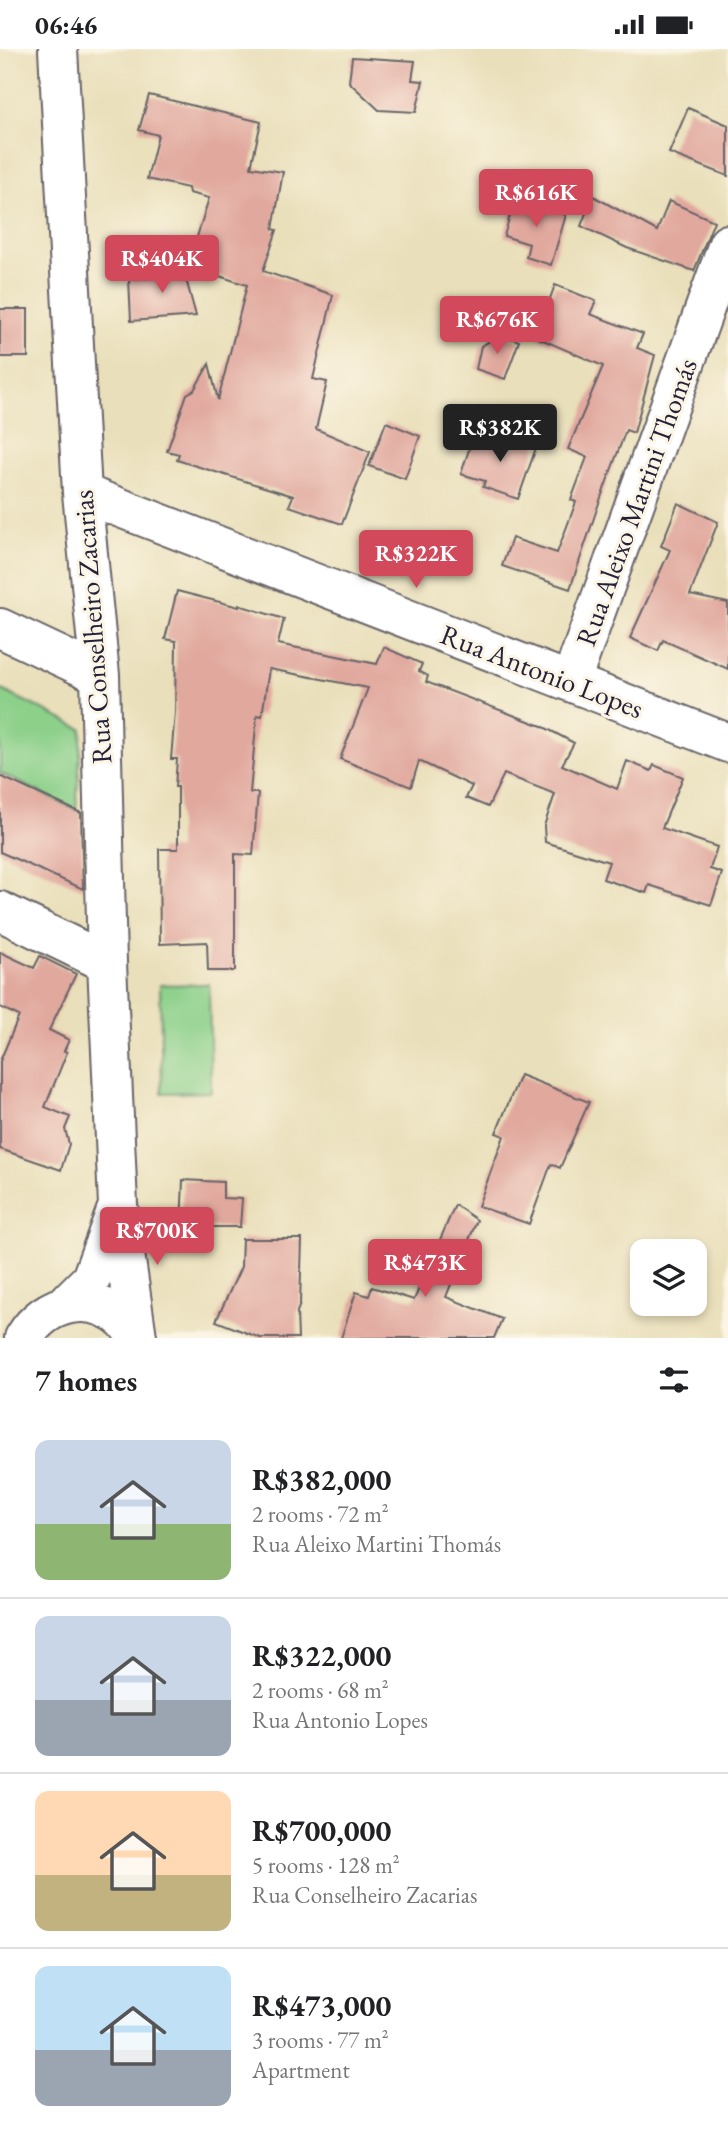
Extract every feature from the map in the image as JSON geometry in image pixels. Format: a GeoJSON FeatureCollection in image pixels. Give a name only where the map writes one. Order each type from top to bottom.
{"type":"FeatureCollection","features":[{"type":"Feature","properties":{"kind":"street","name":"Rua Conselheiro Zacarias"},"geometry":{"type":"LineString","coordinates":[[58,49],[82,493],[100,675],[107,963],[118,1205],[137,1338]]}},
{"type":"Feature","properties":{"kind":"street","name":"Rua Aleixo Martini Thomás"},"geometry":{"type":"LineString","coordinates":[[571,681],[717,315],[728,244]]}},
{"type":"Feature","properties":{"kind":"street","name":"Rua Antonio Lopes"},"geometry":{"type":"LineString","coordinates":[[82,493],[728,743]]}},
{"type":"Feature","properties":{"kind":"street"},"geometry":{"type":"LineString","coordinates":[[0,628],[100,675]]}},
{"type":"Feature","properties":{"kind":"street"},"geometry":{"type":"LineString","coordinates":[[0,911],[107,963]]}},
{"type":"Feature","properties":{"kind":"street","name":"Rua Conselheiro Zacarias"},"geometry":{"type":"LineString","coordinates":[[24,1337],[46,1312],[66,1304],[90,1279],[118,1205]]}},
{"type":"Feature","properties":{"kind":"street"},"geometry":{"type":"LineString","coordinates":[[66,1304],[87,1303],[107,1308],[124,1320],[137,1338]]}},
{"type":"Feature","properties":{"kind":"green space"},"geometry":{"type":"Polygon","coordinates":[[[0,689],[82,729],[76,810],[0,773],[0,689]]]}},
{"type":"Feature","properties":{"kind":"green space"},"geometry":{"type":"Polygon","coordinates":[[[209,984],[211,1092],[162,1093],[160,985],[209,984]]]}},
{"type":"Feature","properties":{"kind":"building"},"geometry":{"type":"Polygon","coordinates":[[[352,57],[415,61],[412,80],[423,81],[416,112],[379,110],[349,82],[352,57]]]}},
{"type":"Feature","properties":{"kind":"building"},"geometry":{"type":"Polygon","coordinates":[[[149,95],[261,122],[251,167],[283,172],[273,229],[277,230],[263,271],[333,295],[313,379],[327,382],[316,429],[370,452],[342,524],[289,506],[293,496],[177,460],[179,454],[167,451],[187,394],[194,390],[209,364],[218,400],[247,285],[188,266],[209,198],[189,193],[188,188],[147,179],[158,135],[139,130],[149,95]]]}},
{"type":"Feature","properties":{"kind":"building"},"geometry":{"type":"Polygon","coordinates":[[[688,108],[728,125],[728,176],[669,153],[688,108]]]}},
{"type":"Feature","properties":{"kind":"building"},"geometry":{"type":"Polygon","coordinates":[[[593,196],[657,231],[669,201],[714,221],[694,271],[627,248],[581,226],[593,196]]]}},
{"type":"Feature","properties":{"kind":"building"},"geometry":{"type":"Polygon","coordinates":[[[515,198],[566,215],[551,265],[526,257],[529,244],[504,236],[515,198]]]}},
{"type":"Feature","properties":{"kind":"building"},"geometry":{"type":"Polygon","coordinates":[[[177,246],[196,316],[131,321],[129,279],[165,278],[177,246]]]}},
{"type":"Feature","properties":{"kind":"building"},"geometry":{"type":"Polygon","coordinates":[[[555,285],[596,301],[590,314],[643,334],[637,348],[655,355],[634,433],[626,430],[570,589],[502,566],[512,538],[557,553],[576,502],[571,500],[587,457],[568,449],[603,366],[536,337],[555,285]]]}},
{"type":"Feature","properties":{"kind":"building"},"geometry":{"type":"Polygon","coordinates":[[[0,309],[28,309],[28,357],[0,357],[0,309]]]}},
{"type":"Feature","properties":{"kind":"building"},"geometry":{"type":"Polygon","coordinates":[[[501,335],[519,341],[505,379],[476,369],[481,346],[501,335]]]}},
{"type":"Feature","properties":{"kind":"building"},"geometry":{"type":"Polygon","coordinates":[[[386,422],[420,436],[405,479],[369,466],[386,422]]]}},
{"type":"Feature","properties":{"kind":"building"},"geometry":{"type":"Polygon","coordinates":[[[508,435],[537,445],[518,499],[483,487],[485,481],[461,474],[473,437],[498,446],[501,439],[505,440],[508,435]]]}},
{"type":"Feature","properties":{"kind":"building"},"geometry":{"type":"Polygon","coordinates":[[[678,503],[718,522],[690,595],[728,603],[728,669],[663,640],[658,651],[630,638],[670,550],[661,546],[678,503]]]}},
{"type":"Feature","properties":{"kind":"building"},"geometry":{"type":"Polygon","coordinates":[[[177,591],[239,605],[284,619],[278,644],[377,664],[384,647],[422,664],[419,671],[428,676],[426,682],[542,726],[574,743],[562,765],[617,789],[627,761],[651,771],[654,765],[683,777],[662,828],[717,847],[710,869],[722,873],[711,905],[649,885],[646,893],[603,879],[609,862],[545,842],[544,826],[555,794],[504,774],[488,807],[466,798],[472,786],[419,761],[411,787],[340,759],[368,688],[269,669],[262,716],[257,715],[250,793],[258,793],[253,855],[235,854],[235,971],[208,971],[207,942],[160,944],[159,849],[178,849],[178,787],[175,787],[177,759],[171,759],[176,641],[165,639],[177,591]]]}},
{"type":"Feature","properties":{"kind":"building"},"geometry":{"type":"Polygon","coordinates":[[[0,776],[81,813],[83,889],[0,852],[0,776]]]}},
{"type":"Feature","properties":{"kind":"building"},"geometry":{"type":"Polygon","coordinates":[[[0,952],[34,968],[40,956],[76,974],[49,1030],[69,1040],[64,1051],[67,1052],[45,1107],[70,1117],[65,1129],[69,1144],[61,1170],[0,1149],[0,1061],[19,1016],[0,1007],[0,952]]]}},
{"type":"Feature","properties":{"kind":"building"},"geometry":{"type":"Polygon","coordinates":[[[520,1075],[589,1102],[560,1168],[551,1164],[529,1224],[478,1206],[504,1136],[496,1133],[520,1075]]]}},
{"type":"Feature","properties":{"kind":"building"},"geometry":{"type":"Polygon","coordinates":[[[183,1180],[223,1182],[223,1198],[242,1199],[240,1227],[181,1227],[183,1180]]]}},
{"type":"Feature","properties":{"kind":"building"},"geometry":{"type":"Polygon","coordinates":[[[455,1205],[477,1220],[446,1297],[502,1319],[494,1338],[341,1338],[356,1292],[369,1296],[372,1287],[414,1300],[455,1205]]]}},
{"type":"Feature","properties":{"kind":"building"},"geometry":{"type":"Polygon","coordinates":[[[242,1239],[302,1239],[298,1338],[260,1338],[216,1321],[241,1267],[242,1239]]]}}]}
